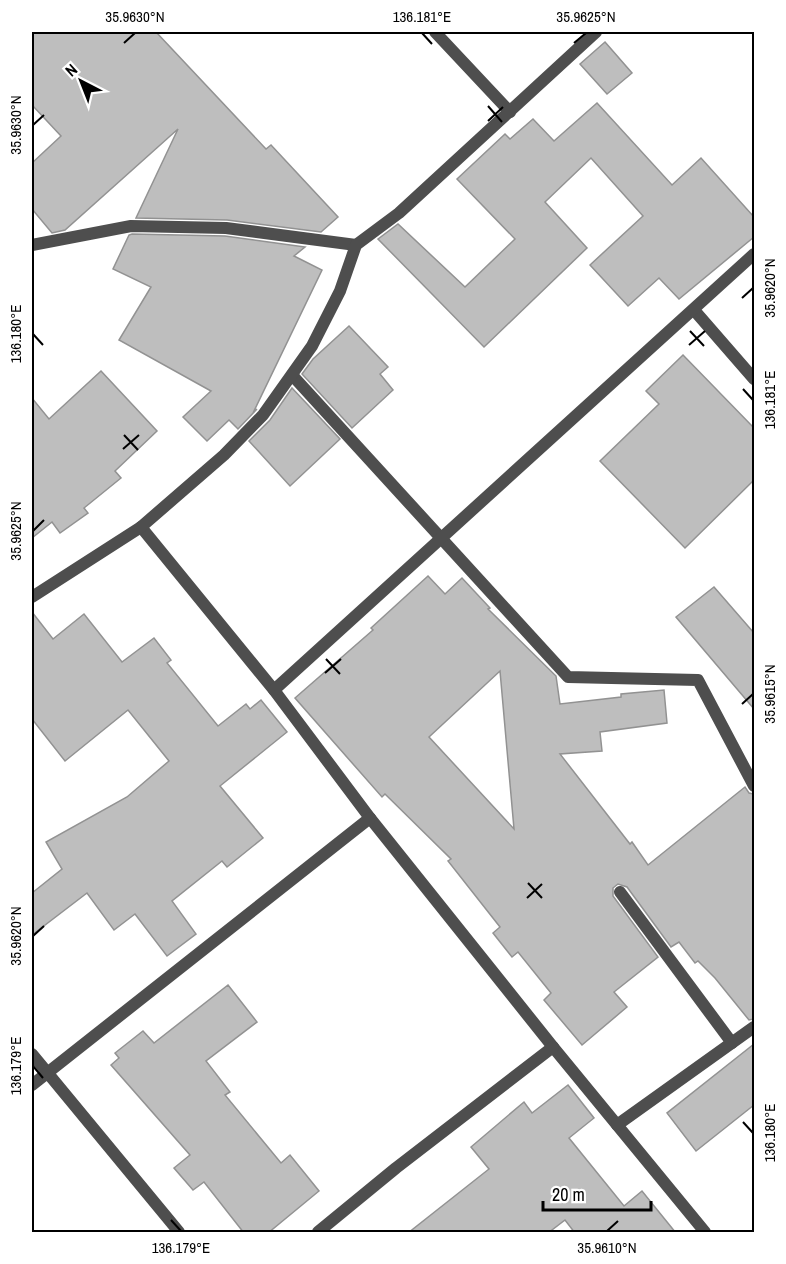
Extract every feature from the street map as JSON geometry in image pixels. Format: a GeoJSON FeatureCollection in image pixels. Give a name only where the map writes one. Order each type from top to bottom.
{"type":"FeatureCollection","features":[{"type":"Feature","properties":{"kind":"street"},"geometry":{"type":"LineString","coordinates":[[435,32],[510,112]]}},
{"type":"Feature","properties":{"kind":"street"},"geometry":{"type":"LineString","coordinates":[[32,597],[141,527],[224,454],[255,423],[312,346],[340,291],[356,244],[399,213],[596,32]]}},
{"type":"Feature","properties":{"kind":"street"},"geometry":{"type":"LineString","coordinates":[[32,245],[131,226],[226,228],[356,244]]}},
{"type":"Feature","properties":{"kind":"street"},"geometry":{"type":"LineString","coordinates":[[274,690],[754,254]]}},
{"type":"Feature","properties":{"kind":"street"},"geometry":{"type":"LineString","coordinates":[[694,310],[754,379]]}},
{"type":"Feature","properties":{"kind":"street"},"geometry":{"type":"LineString","coordinates":[[292,375],[568,677],[698,680],[754,786]]}},
{"type":"Feature","properties":{"kind":"street"},"geometry":{"type":"LineString","coordinates":[[141,527],[274,690],[370,818],[705,1233]]}},
{"type":"Feature","properties":{"kind":"street"},"geometry":{"type":"LineString","coordinates":[[32,1085],[370,818]]}},
{"type":"Feature","properties":{"kind":"street"},"geometry":{"type":"LineString","coordinates":[[620,892],[732,1043]]}},
{"type":"Feature","properties":{"kind":"street"},"geometry":{"type":"LineString","coordinates":[[617,1125],[754,1027]]}},
{"type":"Feature","properties":{"kind":"street"},"geometry":{"type":"LineString","coordinates":[[318,1233],[396,1168],[553,1047]]}},
{"type":"Feature","properties":{"kind":"street"},"geometry":{"type":"LineString","coordinates":[[32,1054],[178,1233]]}},
{"type":"Feature","properties":{"kind":"building"},"geometry":{"type":"Polygon","coordinates":[[[32,32],[156,32],[266,149],[271,145],[338,217],[321,232],[227,220],[136,218],[178,129],[65,230],[52,233],[32,209],[32,163],[61,136],[32,105],[32,32]]]}},
{"type":"Feature","properties":{"kind":"building"},"geometry":{"type":"Polygon","coordinates":[[[605,42],[632,73],[607,94],[580,64],[605,42]]]}},
{"type":"Feature","properties":{"kind":"building"},"geometry":{"type":"Polygon","coordinates":[[[597,103],[672,185],[701,158],[754,217],[754,237],[679,299],[659,278],[628,306],[590,265],[643,216],[591,158],[545,202],[587,248],[484,347],[378,239],[398,224],[465,287],[515,239],[457,179],[505,134],[510,139],[533,119],[554,141],[597,103]]]}},
{"type":"Feature","properties":{"kind":"building"},"geometry":{"type":"Polygon","coordinates":[[[129,235],[225,236],[305,247],[294,256],[322,270],[253,413],[257,409],[238,429],[229,420],[207,441],[183,417],[211,391],[119,340],[151,287],[113,269],[129,235]]]}},
{"type":"Feature","properties":{"kind":"building"},"geometry":{"type":"Polygon","coordinates":[[[349,326],[388,367],[380,374],[393,390],[352,428],[302,374],[313,359],[349,326]]]}},
{"type":"Feature","properties":{"kind":"building"},"geometry":{"type":"Polygon","coordinates":[[[683,355],[754,428],[754,480],[685,548],[600,461],[659,404],[646,391],[683,355]]]}},
{"type":"Feature","properties":{"kind":"building"},"geometry":{"type":"Polygon","coordinates":[[[101,371],[157,431],[115,471],[121,478],[84,508],[88,513],[60,533],[52,522],[32,538],[32,398],[49,419],[101,371]]]}},
{"type":"Feature","properties":{"kind":"building"},"geometry":{"type":"Polygon","coordinates":[[[292,388],[340,439],[290,486],[249,441],[270,420],[292,388]]]}},
{"type":"Feature","properties":{"kind":"building"},"geometry":{"type":"Polygon","coordinates":[[[428,576],[445,594],[462,578],[490,608],[488,609],[556,676],[560,704],[664,690],[667,723],[600,732],[602,751],[560,754],[648,865],[745,787],[749,793],[754,794],[754,1019],[749,1020],[715,978],[698,961],[695,963],[679,942],[671,947],[627,887],[618,884],[613,888],[613,896],[658,957],[614,992],[627,1007],[582,1045],[544,1000],[551,993],[518,952],[512,957],[493,933],[500,927],[448,861],[451,859],[385,794],[382,797],[295,698],[373,630],[371,628],[428,576]],[[500,671],[429,737],[514,829],[500,671]]]}},
{"type":"Feature","properties":{"kind":"building"},"geometry":{"type":"Polygon","coordinates":[[[714,587],[754,633],[754,709],[676,617],[714,587]]]}},
{"type":"Feature","properties":{"kind":"building"},"geometry":{"type":"Polygon","coordinates":[[[32,612],[53,639],[84,614],[122,662],[154,638],[171,660],[167,663],[218,726],[246,704],[250,709],[261,700],[287,732],[220,786],[263,838],[227,867],[222,861],[172,901],[196,934],[167,956],[135,914],[114,930],[87,893],[32,935],[32,893],[62,869],[46,842],[127,797],[169,761],[128,710],[65,761],[32,719],[32,612]]]}},
{"type":"Feature","properties":{"kind":"building"},"geometry":{"type":"Polygon","coordinates":[[[228,985],[257,1022],[206,1061],[230,1092],[225,1095],[281,1163],[290,1155],[319,1191],[268,1233],[244,1233],[204,1182],[193,1190],[174,1168],[190,1155],[111,1065],[119,1058],[115,1053],[143,1031],[154,1043],[228,985]]]}},
{"type":"Feature","properties":{"kind":"building"},"geometry":{"type":"Polygon","coordinates":[[[754,1044],[754,1105],[696,1151],[667,1113],[754,1044]]]}},
{"type":"Feature","properties":{"kind":"building"},"geometry":{"type":"Polygon","coordinates":[[[568,1085],[594,1118],[569,1138],[624,1206],[642,1191],[676,1233],[575,1233],[565,1220],[548,1233],[408,1233],[489,1169],[471,1147],[524,1102],[532,1113],[568,1085]]]}}]}
